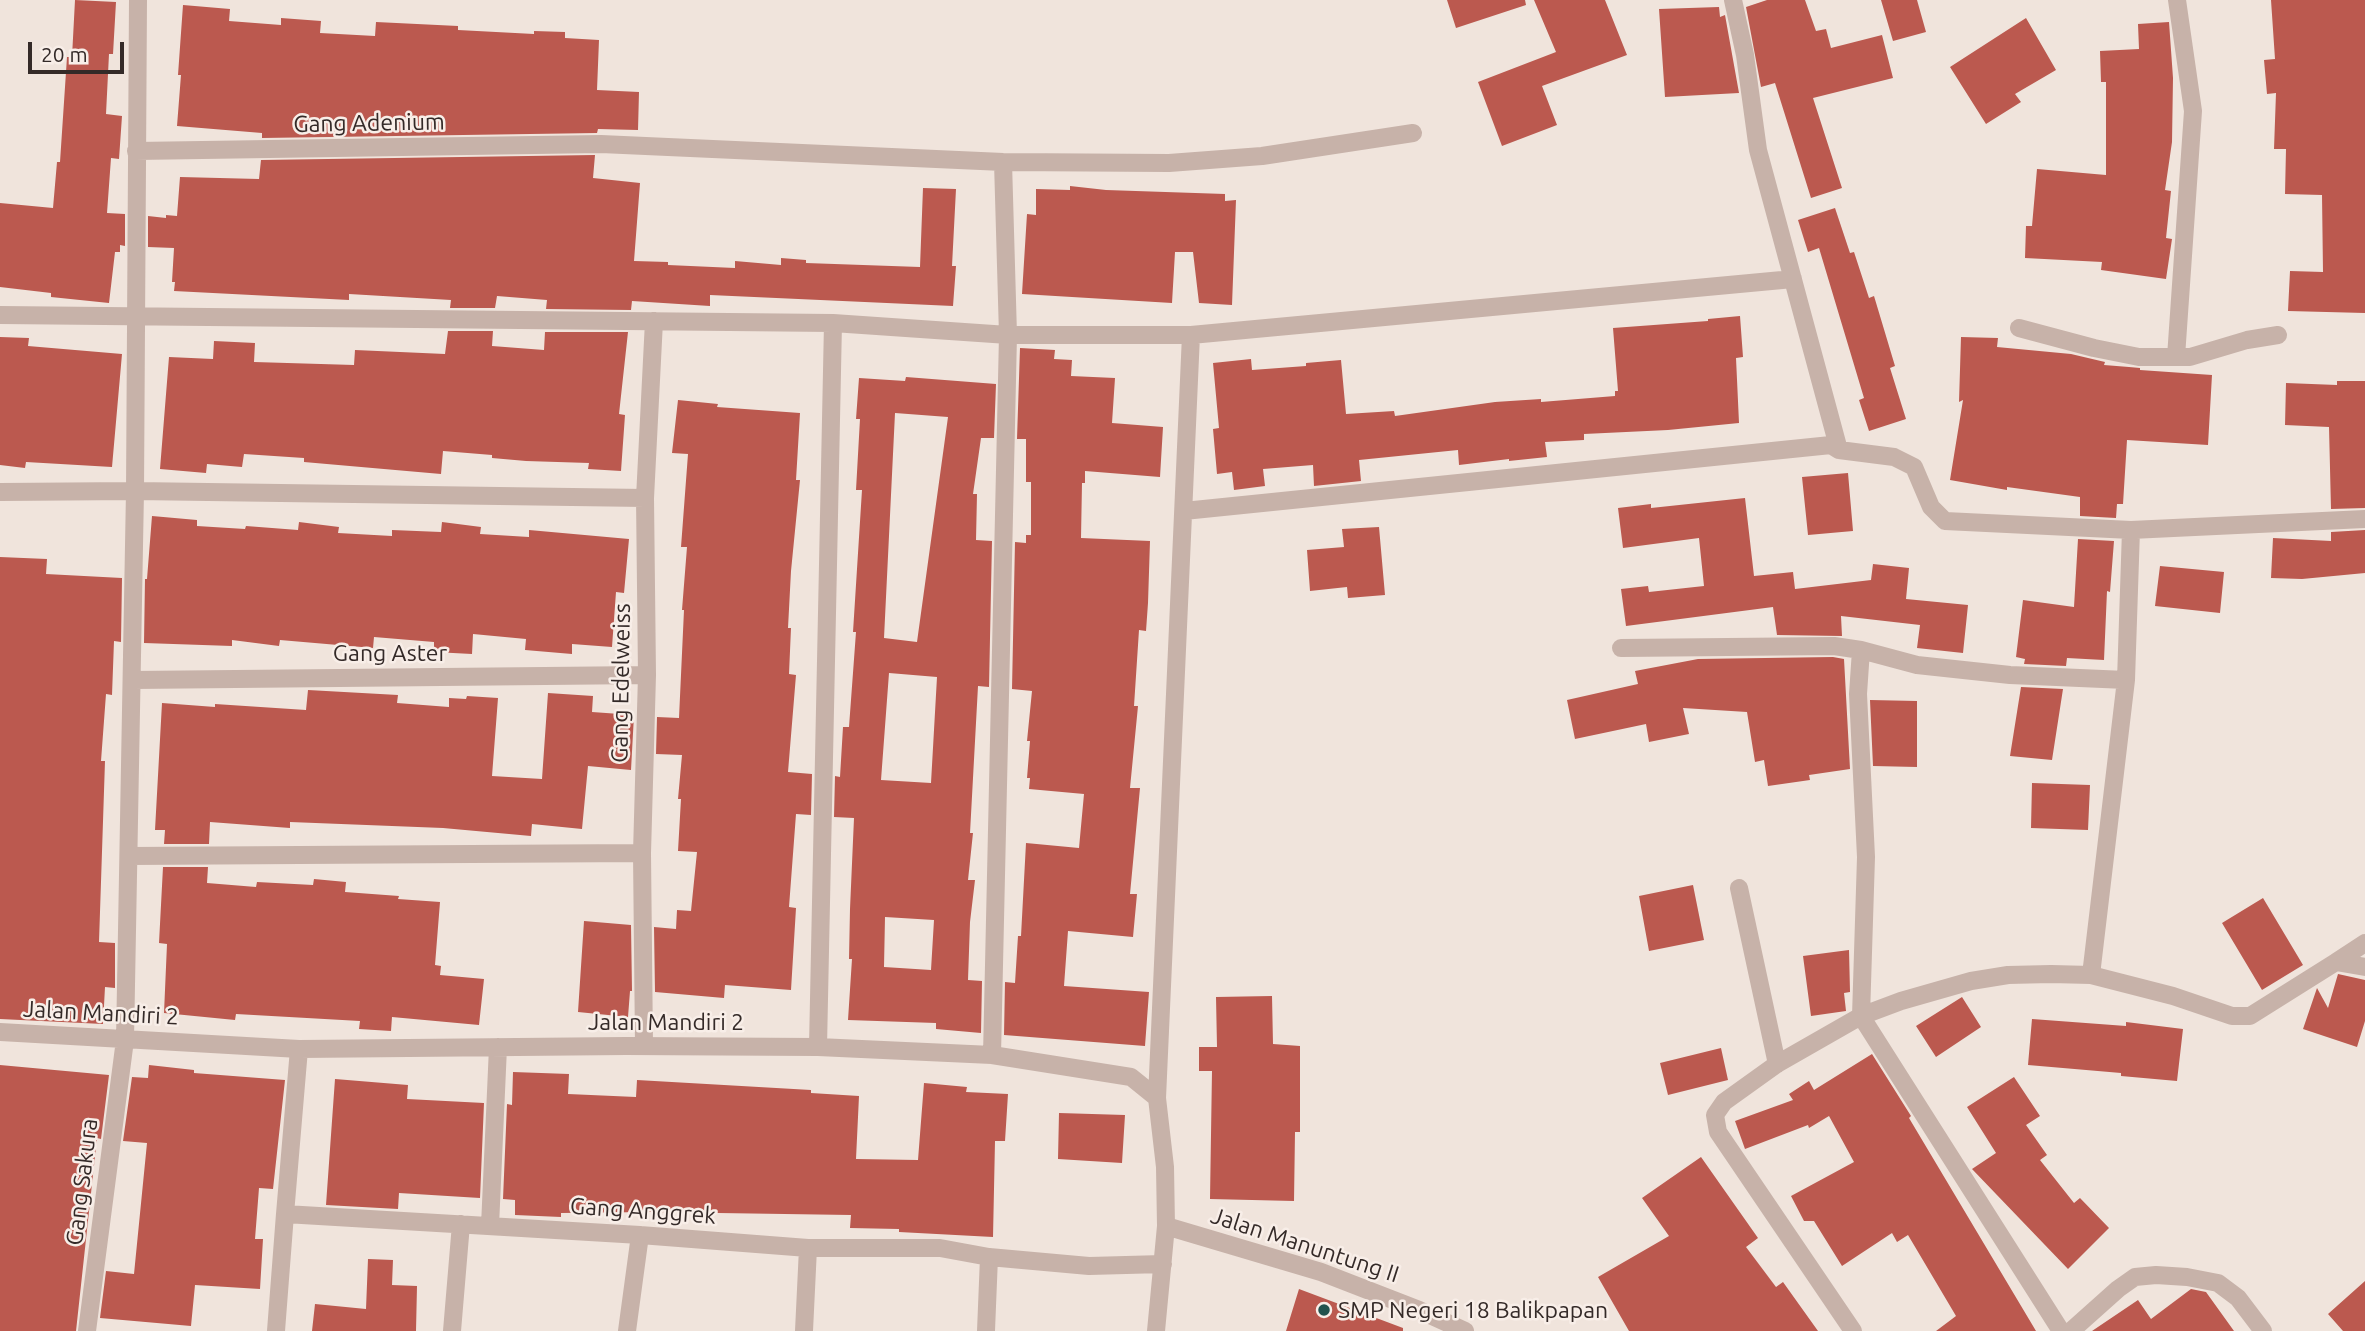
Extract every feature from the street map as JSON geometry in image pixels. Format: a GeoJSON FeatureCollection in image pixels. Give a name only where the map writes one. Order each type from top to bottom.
{"type":"FeatureCollection","features":[{"type":"Feature","properties":{"kind":"street","name":"Gang Sakura"},"geometry":{"type":"LineString","coordinates":[[87,1331],[125,1040],[138,317],[138,0]]}},
{"type":"Feature","properties":{"kind":"street"},"geometry":{"type":"LineString","coordinates":[[2176,357],[2193,111],[2177,0]]}},
{"type":"Feature","properties":{"kind":"street"},"geometry":{"type":"LineString","coordinates":[[1736,1],[1758,149],[1839,450]]}},
{"type":"Feature","properties":{"kind":"street","name":"Gang Adenium"},"geometry":{"type":"LineString","coordinates":[[136,151],[601,144],[1003,162],[1169,163],[1262,156],[1413,133]]}},
{"type":"Feature","properties":{"kind":"street"},"geometry":{"type":"LineString","coordinates":[[992,1055],[1008,335],[1003,162]]}},
{"type":"Feature","properties":{"kind":"street"},"geometry":{"type":"LineString","coordinates":[[0,315],[833,323],[1008,335],[1191,335],[1793,279]]}},
{"type":"Feature","properties":{"kind":"street","name":"Gang Edelweiss"},"geometry":{"type":"LineString","coordinates":[[644,1046],[642,853],[647,675],[645,498],[654,321]]}},
{"type":"Feature","properties":{"kind":"street"},"geometry":{"type":"LineString","coordinates":[[818,1047],[833,323]]}},
{"type":"Feature","properties":{"kind":"street"},"geometry":{"type":"LineString","coordinates":[[2019,327],[2094,348],[2139,357],[2199,355],[2247,340],[2278,335]]}},
{"type":"Feature","properties":{"kind":"street"},"geometry":{"type":"LineString","coordinates":[[1156,1331],[1166,1226],[1165,1167],[1157,1098],[1191,335]]}},
{"type":"Feature","properties":{"kind":"street"},"geometry":{"type":"LineString","coordinates":[[1184,511],[1830,445],[1839,450],[1894,457],[1914,467],[1931,507],[1945,521],[2131,530],[2365,519]]}},
{"type":"Feature","properties":{"kind":"street"},"geometry":{"type":"LineString","coordinates":[[0,492],[135,491],[645,498]]}},
{"type":"Feature","properties":{"kind":"street"},"geometry":{"type":"LineString","coordinates":[[2091,975],[2126,680],[2131,530]]}},
{"type":"Feature","properties":{"kind":"street"},"geometry":{"type":"LineString","coordinates":[[1621,648],[1834,646],[1861,650],[1917,665],[2010,675],[2126,680]]}},
{"type":"Feature","properties":{"kind":"street"},"geometry":{"type":"LineString","coordinates":[[1861,650],[1858,694],[1866,857],[1861,1016],[2061,1331]]}},
{"type":"Feature","properties":{"kind":"street","name":"Gang Aster"},"geometry":{"type":"LineString","coordinates":[[133,680],[647,675]]}},
{"type":"Feature","properties":{"kind":"street"},"geometry":{"type":"LineString","coordinates":[[129,856],[642,853]]}},
{"type":"Feature","properties":{"kind":"street"},"geometry":{"type":"LineString","coordinates":[[1739,888],[1777,1064]]}},
{"type":"Feature","properties":{"kind":"street"},"geometry":{"type":"LineString","coordinates":[[1853,1331],[1718,1132],[1716,1115],[1724,1102],[1777,1064],[1861,1016],[1901,1001],[1971,981],[2008,975],[2091,975],[2174,996],[2232,1016],[2250,1016],[2365,943]]}},
{"type":"Feature","properties":{"kind":"street"},"geometry":{"type":"LineString","coordinates":[[2336,961],[2365,967]]}},
{"type":"Feature","properties":{"kind":"street","name":"Jalan Mandiri 2"},"geometry":{"type":"LineString","coordinates":[[0,1032],[299,1049],[498,1046],[818,1047],[992,1055],[1131,1077],[1157,1098]]}},
{"type":"Feature","properties":{"kind":"street"},"geometry":{"type":"LineString","coordinates":[[490,1226],[498,1046]]}},
{"type":"Feature","properties":{"kind":"street"},"geometry":{"type":"LineString","coordinates":[[276,1331],[299,1049]]}},
{"type":"Feature","properties":{"kind":"street","name":"Gang Anggrek"},"geometry":{"type":"LineString","coordinates":[[285,1214],[808,1248],[940,1248],[989,1257],[1089,1266],[1163,1265]]}},
{"type":"Feature","properties":{"kind":"street"},"geometry":{"type":"LineString","coordinates":[[452,1331],[461,1224]]}},
{"type":"Feature","properties":{"kind":"street","name":"Jalan Manuntung II"},"geometry":{"type":"LineString","coordinates":[[1166,1226],[1321,1272],[1465,1331]]}},
{"type":"Feature","properties":{"kind":"street"},"geometry":{"type":"LineString","coordinates":[[627,1331],[640,1235]]}},
{"type":"Feature","properties":{"kind":"street"},"geometry":{"type":"LineString","coordinates":[[804,1331],[808,1248]]}},
{"type":"Feature","properties":{"kind":"street"},"geometry":{"type":"LineString","coordinates":[[986,1331],[989,1257]]}},
{"type":"Feature","properties":{"kind":"street"},"geometry":{"type":"LineString","coordinates":[[2071,1331],[2135,1277],[2156,1275],[2218,1283],[2238,1298],[2263,1331]]}},
{"type":"Feature","properties":{"kind":"building"},"geometry":{"type":"Polygon","coordinates":[[[75,0],[116,2],[113,54],[109,54],[106,114],[122,116],[119,159],[111,158],[107,213],[125,214],[125,246],[120,245],[120,252],[115,252],[109,303],[51,297],[51,293],[0,287],[0,203],[53,208],[57,162],[60,162],[67,57],[72,57],[75,0]]]}},
{"type":"Feature","properties":{"kind":"building"},"geometry":{"type":"Polygon","coordinates":[[[1447,0],[1525,0],[1526,5],[1456,28],[1447,0]]]}},
{"type":"Feature","properties":{"kind":"building"},"geometry":{"type":"Polygon","coordinates":[[[1534,0],[1605,0],[1627,55],[1542,86],[1557,125],[1502,146],[1478,82],[1556,52],[1534,0]]]}},
{"type":"Feature","properties":{"kind":"building"},"geometry":{"type":"Polygon","coordinates":[[[1767,0],[1805,0],[1816,31],[1826,29],[1831,48],[1882,35],[1893,78],[1813,98],[1842,188],[1811,198],[1775,83],[1761,87],[1746,7],[1767,0]]]}},
{"type":"Feature","properties":{"kind":"building"},"geometry":{"type":"Polygon","coordinates":[[[1881,0],[1917,0],[1926,32],[1893,41],[1881,0]]]}},
{"type":"Feature","properties":{"kind":"building"},"geometry":{"type":"Polygon","coordinates":[[[2271,0],[2365,0],[2365,313],[2288,311],[2290,271],[2323,272],[2322,195],[2285,194],[2286,149],[2274,149],[2276,93],[2267,94],[2264,60],[2275,59],[2271,0]]]}},
{"type":"Feature","properties":{"kind":"building"},"geometry":{"type":"Polygon","coordinates":[[[183,5],[230,9],[229,21],[281,25],[281,18],[321,21],[320,33],[375,36],[376,22],[458,26],[458,30],[534,34],[534,31],[565,32],[565,38],[599,40],[597,90],[639,92],[638,130],[598,129],[597,133],[262,138],[262,133],[177,126],[183,5]]]}},
{"type":"Feature","properties":{"kind":"building"},"geometry":{"type":"Polygon","coordinates":[[[1719,7],[1720,17],[1725,15],[1739,93],[1665,97],[1659,9],[1719,7]]]}},
{"type":"Feature","properties":{"kind":"building"},"geometry":{"type":"Polygon","coordinates":[[[2026,18],[2056,70],[2015,94],[2021,102],[1986,124],[1950,67],[2026,18]]]}},
{"type":"Feature","properties":{"kind":"building"},"geometry":{"type":"Polygon","coordinates":[[[2169,22],[2173,78],[2172,142],[2165,190],[2171,191],[2166,238],[2172,239],[2166,279],[2101,270],[2102,262],[2025,258],[2026,226],[2032,226],[2037,169],[2106,175],[2106,82],[2101,82],[2100,51],[2139,49],[2138,24],[2169,22]]]}},
{"type":"Feature","properties":{"kind":"building"},"geometry":{"type":"Polygon","coordinates":[[[595,155],[593,178],[640,183],[634,261],[668,262],[668,265],[735,268],[735,261],[781,265],[781,258],[806,260],[806,263],[920,267],[923,188],[956,189],[953,306],[710,295],[710,306],[632,301],[631,310],[546,309],[547,300],[497,296],[495,308],[450,308],[451,300],[349,294],[349,300],[174,291],[174,248],[148,247],[148,216],[177,216],[180,177],[259,179],[261,160],[595,155]]]}},
{"type":"Feature","properties":{"kind":"building"},"geometry":{"type":"Polygon","coordinates":[[[1070,186],[1106,190],[1225,194],[1225,201],[1236,200],[1232,305],[1199,303],[1193,252],[1175,252],[1172,303],[1022,294],[1027,214],[1036,215],[1036,189],[1070,190],[1070,186]]]}},
{"type":"Feature","properties":{"kind":"building"},"geometry":{"type":"Polygon","coordinates":[[[1835,208],[1850,253],[1854,252],[1869,298],[1874,296],[1895,366],[1890,368],[1906,419],[1869,431],[1859,400],[1864,398],[1819,248],[1808,252],[1798,220],[1835,208]]]}},
{"type":"Feature","properties":{"kind":"building"},"geometry":{"type":"Polygon","coordinates":[[[1740,316],[1743,357],[1736,358],[1739,423],[1584,434],[1584,440],[1545,442],[1547,457],[1509,461],[1459,465],[1458,450],[1359,460],[1361,481],[1314,486],[1313,465],[1263,469],[1265,486],[1234,490],[1232,472],[1217,474],[1213,429],[1219,428],[1213,363],[1251,359],[1252,370],[1341,360],[1346,414],[1394,411],[1395,416],[1495,402],[1541,399],[1541,402],[1615,396],[1615,391],[1618,391],[1613,328],[1740,316]]]}},
{"type":"Feature","properties":{"kind":"building"},"geometry":{"type":"Polygon","coordinates":[[[448,331],[493,331],[492,346],[544,350],[545,332],[628,332],[619,414],[625,415],[621,471],[588,469],[589,463],[526,461],[443,451],[441,474],[244,454],[242,467],[207,464],[206,473],[160,469],[169,357],[213,359],[214,341],[255,343],[254,362],[354,365],[355,350],[445,354],[448,331]]]}},
{"type":"Feature","properties":{"kind":"building"},"geometry":{"type":"Polygon","coordinates":[[[0,337],[29,338],[28,346],[122,354],[112,467],[26,462],[25,468],[0,465],[0,337]]]}},
{"type":"Feature","properties":{"kind":"building"},"geometry":{"type":"Polygon","coordinates":[[[1961,337],[1998,338],[1997,347],[2071,354],[2105,362],[2104,365],[2212,375],[2208,445],[2127,440],[2123,504],[2117,504],[2116,518],[2080,516],[2080,497],[2007,487],[2007,490],[1950,480],[1963,400],[1959,402],[1961,337]]]}},
{"type":"Feature","properties":{"kind":"building"},"geometry":{"type":"Polygon","coordinates":[[[1020,348],[1055,350],[1054,359],[1072,360],[1071,376],[1115,378],[1112,423],[1163,427],[1160,477],[1085,471],[1085,483],[1082,483],[1081,538],[1150,541],[1148,603],[1146,631],[1139,630],[1134,706],[1138,706],[1130,788],[1140,788],[1130,894],[1137,894],[1133,937],[1068,931],[1064,986],[1149,992],[1145,1046],[1004,1035],[1005,982],[1015,983],[1018,936],[1021,936],[1026,843],[1079,848],[1084,794],[1029,789],[1030,778],[1027,778],[1030,741],[1027,741],[1032,691],[1012,689],[1015,542],[1026,543],[1026,535],[1031,535],[1031,482],[1026,482],[1026,439],[1017,439],[1020,348]]]}},
{"type":"Feature","properties":{"kind":"building"},"geometry":{"type":"Polygon","coordinates":[[[906,377],[996,384],[994,438],[981,438],[973,494],[977,494],[976,540],[992,541],[989,687],[978,686],[970,833],[973,833],[968,880],[975,880],[968,980],[982,981],[981,1033],[936,1029],[936,1023],[848,1020],[852,959],[849,959],[854,818],[834,817],[835,776],[840,777],[843,727],[849,727],[856,632],[853,632],[862,490],[856,490],[859,378],[905,381],[906,377]],[[895,413],[884,638],[917,642],[948,417],[895,413]],[[889,673],[881,780],[931,783],[937,677],[889,673]],[[885,917],[884,967],[931,970],[934,920],[885,917]]]}},
{"type":"Feature","properties":{"kind":"building"},"geometry":{"type":"Polygon","coordinates":[[[2337,381],[2365,381],[2365,508],[2331,509],[2329,427],[2285,425],[2286,383],[2337,385],[2337,381]]]}},
{"type":"Feature","properties":{"kind":"building"},"geometry":{"type":"Polygon","coordinates":[[[678,400],[718,404],[717,407],[800,413],[796,480],[800,480],[788,628],[791,628],[789,674],[796,675],[788,772],[812,774],[811,815],[796,814],[789,907],[796,908],[791,990],[725,985],[724,998],[655,992],[654,927],[676,929],[677,910],[691,911],[697,852],[678,851],[681,799],[678,799],[682,755],[656,754],[657,717],[679,718],[687,547],[681,547],[688,454],[672,453],[678,400]]]}},
{"type":"Feature","properties":{"kind":"building"},"geometry":{"type":"Polygon","coordinates":[[[1848,473],[1853,531],[1808,535],[1802,477],[1848,473]]]}},
{"type":"Feature","properties":{"kind":"building"},"geometry":{"type":"Polygon","coordinates":[[[1745,498],[1754,576],[1793,572],[1795,589],[1871,580],[1873,564],[1909,568],[1906,599],[1968,605],[1963,653],[1917,648],[1920,625],[1841,616],[1842,636],[1777,635],[1773,607],[1626,626],[1621,589],[1648,586],[1649,592],[1704,586],[1699,538],[1623,548],[1618,508],[1651,504],[1651,508],[1745,498]]]}},
{"type":"Feature","properties":{"kind":"building"},"geometry":{"type":"Polygon","coordinates":[[[152,516],[197,520],[197,526],[245,529],[246,526],[298,530],[299,522],[339,527],[338,533],[392,536],[392,530],[441,532],[442,522],[481,527],[480,534],[529,537],[529,530],[629,539],[624,593],[616,592],[612,647],[572,644],[572,654],[525,650],[526,639],[473,634],[472,654],[434,652],[434,642],[374,637],[373,648],[280,640],[279,646],[232,640],[232,646],[144,643],[145,579],[152,516]]]}},
{"type":"Feature","properties":{"kind":"building"},"geometry":{"type":"Polygon","coordinates":[[[1379,527],[1385,595],[1348,598],[1347,587],[1310,591],[1307,550],[1344,547],[1342,529],[1379,527]]]}},
{"type":"Feature","properties":{"kind":"building"},"geometry":{"type":"Polygon","coordinates":[[[2365,530],[2365,573],[2302,579],[2271,578],[2273,538],[2331,541],[2331,532],[2365,530]]]}},
{"type":"Feature","properties":{"kind":"building"},"geometry":{"type":"Polygon","coordinates":[[[2078,539],[2114,541],[2110,592],[2107,591],[2104,660],[2067,658],[2066,666],[2024,664],[2025,659],[2016,657],[2023,600],[2074,607],[2078,539]]]}},
{"type":"Feature","properties":{"kind":"building"},"geometry":{"type":"Polygon","coordinates":[[[0,557],[47,559],[46,574],[122,578],[121,642],[114,641],[112,695],[106,694],[101,761],[105,761],[99,942],[115,943],[115,988],[105,987],[103,1024],[0,1019],[0,557]]]}},
{"type":"Feature","properties":{"kind":"building"},"geometry":{"type":"Polygon","coordinates":[[[2160,566],[2224,572],[2220,613],[2155,606],[2160,566]]]}},
{"type":"Feature","properties":{"kind":"building"},"geometry":{"type":"Polygon","coordinates":[[[1698,659],[1844,659],[1850,769],[1809,775],[1810,780],[1768,786],[1764,760],[1755,762],[1747,712],[1683,708],[1689,734],[1649,742],[1646,724],[1575,739],[1567,700],[1638,684],[1635,671],[1698,659]]]}},
{"type":"Feature","properties":{"kind":"building"},"geometry":{"type":"Polygon","coordinates":[[[2021,687],[2063,689],[2052,760],[2010,756],[2021,687]]]}},
{"type":"Feature","properties":{"kind":"building"},"geometry":{"type":"Polygon","coordinates":[[[308,690],[398,695],[397,703],[449,707],[449,698],[498,698],[492,776],[542,779],[548,693],[593,696],[592,712],[634,715],[631,770],[588,766],[582,829],[532,824],[531,836],[443,828],[290,822],[290,828],[210,822],[209,844],[164,844],[165,830],[155,830],[162,703],[306,710],[308,690]]]}},
{"type":"Feature","properties":{"kind":"building"},"geometry":{"type":"Polygon","coordinates":[[[1870,700],[1917,701],[1917,767],[1873,766],[1870,700]]]}},
{"type":"Feature","properties":{"kind":"building"},"geometry":{"type":"Polygon","coordinates":[[[2032,783],[2090,785],[2088,830],[2031,828],[2032,783]]]}},
{"type":"Feature","properties":{"kind":"building"},"geometry":{"type":"Polygon","coordinates":[[[163,867],[208,867],[207,883],[256,887],[257,882],[313,885],[314,879],[346,882],[345,892],[440,902],[435,965],[441,966],[440,975],[484,979],[479,1025],[392,1017],[391,1031],[359,1029],[360,1021],[236,1014],[235,1020],[164,1013],[167,944],[159,943],[163,867]]]}},
{"type":"Feature","properties":{"kind":"building"},"geometry":{"type":"Polygon","coordinates":[[[1693,885],[1704,940],[1649,951],[1639,896],[1693,885]]]}},
{"type":"Feature","properties":{"kind":"building"},"geometry":{"type":"Polygon","coordinates":[[[2263,898],[2303,965],[2262,990],[2222,923],[2263,898]]]}},
{"type":"Feature","properties":{"kind":"building"},"geometry":{"type":"Polygon","coordinates":[[[584,921],[631,925],[632,991],[628,1017],[578,1012],[584,921]]]}},
{"type":"Feature","properties":{"kind":"building"},"geometry":{"type":"Polygon","coordinates":[[[1849,950],[1850,992],[1844,993],[1846,1011],[1811,1016],[1803,956],[1849,950]]]}},
{"type":"Feature","properties":{"kind":"building"},"geometry":{"type":"Polygon","coordinates":[[[2338,974],[2365,980],[2365,1021],[2357,1047],[2303,1029],[2317,988],[2328,1008],[2338,974]]]}},
{"type":"Feature","properties":{"kind":"building"},"geometry":{"type":"Polygon","coordinates":[[[1272,996],[1273,1044],[1300,1046],[1300,1132],[1295,1132],[1294,1201],[1210,1199],[1212,1071],[1199,1071],[1199,1047],[1217,1047],[1216,997],[1272,996]]]}},
{"type":"Feature","properties":{"kind":"building"},"geometry":{"type":"Polygon","coordinates":[[[1962,997],[1981,1027],[1936,1057],[1916,1026],[1962,997]]]}},
{"type":"Feature","properties":{"kind":"building"},"geometry":{"type":"Polygon","coordinates":[[[2032,1019],[2126,1026],[2126,1022],[2183,1029],[2177,1081],[2028,1065],[2032,1019]]]}},
{"type":"Feature","properties":{"kind":"building"},"geometry":{"type":"Polygon","coordinates":[[[1721,1048],[1728,1080],[1668,1095],[1660,1063],[1721,1048]]]}},
{"type":"Feature","properties":{"kind":"building"},"geometry":{"type":"Polygon","coordinates":[[[1872,1054],[2036,1331],[1936,1331],[1956,1316],[1908,1235],[1897,1242],[1892,1233],[1842,1266],[1814,1221],[1804,1221],[1791,1196],[1854,1162],[1829,1116],[1809,1128],[1808,1125],[1745,1149],[1735,1121],[1793,1100],[1789,1094],[1809,1081],[1814,1090],[1872,1054]]]}},
{"type":"Feature","properties":{"kind":"building"},"geometry":{"type":"Polygon","coordinates":[[[0,1065],[109,1075],[101,1139],[97,1138],[76,1331],[0,1331],[0,1065]]]}},
{"type":"Feature","properties":{"kind":"building"},"geometry":{"type":"Polygon","coordinates":[[[149,1065],[194,1070],[194,1073],[285,1080],[273,1189],[259,1188],[255,1239],[263,1239],[260,1289],[195,1285],[191,1326],[100,1318],[106,1271],[134,1274],[147,1143],[123,1141],[132,1077],[148,1078],[149,1065]]]}},
{"type":"Feature","properties":{"kind":"building"},"geometry":{"type":"Polygon","coordinates":[[[513,1072],[569,1074],[568,1094],[636,1097],[637,1080],[811,1090],[811,1093],[859,1096],[856,1159],[918,1160],[924,1083],[967,1087],[966,1092],[1008,1094],[1005,1141],[995,1141],[993,1237],[850,1228],[851,1215],[652,1212],[561,1213],[561,1217],[515,1215],[515,1200],[503,1199],[507,1104],[512,1105],[513,1072]]]}},
{"type":"Feature","properties":{"kind":"building"},"geometry":{"type":"Polygon","coordinates":[[[2014,1077],[2040,1116],[2026,1125],[2047,1155],[2040,1160],[2074,1203],[2080,1198],[2109,1228],[2068,1269],[1972,1169],[1996,1153],[1967,1107],[2014,1077]]]}},
{"type":"Feature","properties":{"kind":"building"},"geometry":{"type":"Polygon","coordinates":[[[335,1079],[408,1085],[407,1099],[484,1103],[480,1198],[399,1193],[398,1209],[326,1205],[335,1079]]]}},
{"type":"Feature","properties":{"kind":"building"},"geometry":{"type":"Polygon","coordinates":[[[1059,1113],[1125,1115],[1122,1163],[1058,1159],[1059,1113]]]}},
{"type":"Feature","properties":{"kind":"building"},"geometry":{"type":"Polygon","coordinates":[[[1701,1157],[1758,1238],[1746,1247],[1776,1287],[1783,1282],[1818,1331],[1629,1331],[1598,1277],[1669,1236],[1642,1198],[1701,1157]]]}},
{"type":"Feature","properties":{"kind":"building"},"geometry":{"type":"Polygon","coordinates":[[[368,1259],[393,1260],[392,1285],[417,1286],[416,1331],[312,1331],[315,1304],[366,1309],[368,1259]]]}},
{"type":"Feature","properties":{"kind":"building"},"geometry":{"type":"Polygon","coordinates":[[[2365,1281],[2365,1331],[2343,1331],[2328,1314],[2365,1281]]]}},
{"type":"Feature","properties":{"kind":"building","name":"SMP Negeri 18 Balikpapan"},"geometry":{"type":"Polygon","coordinates":[[[1299,1289],[1403,1328],[1403,1331],[1286,1331],[1299,1289]]]}},
{"type":"Feature","properties":{"kind":"building"},"geometry":{"type":"Polygon","coordinates":[[[2191,1289],[2206,1292],[2234,1331],[2092,1331],[2138,1300],[2151,1319],[2191,1289]]]}},
{"type":"Feature","properties":{"kind":"place","name":"SMP Negeri 18 Balikpapan"},"geometry":{"type":"Point","coordinates":[1324,1310]}}]}
